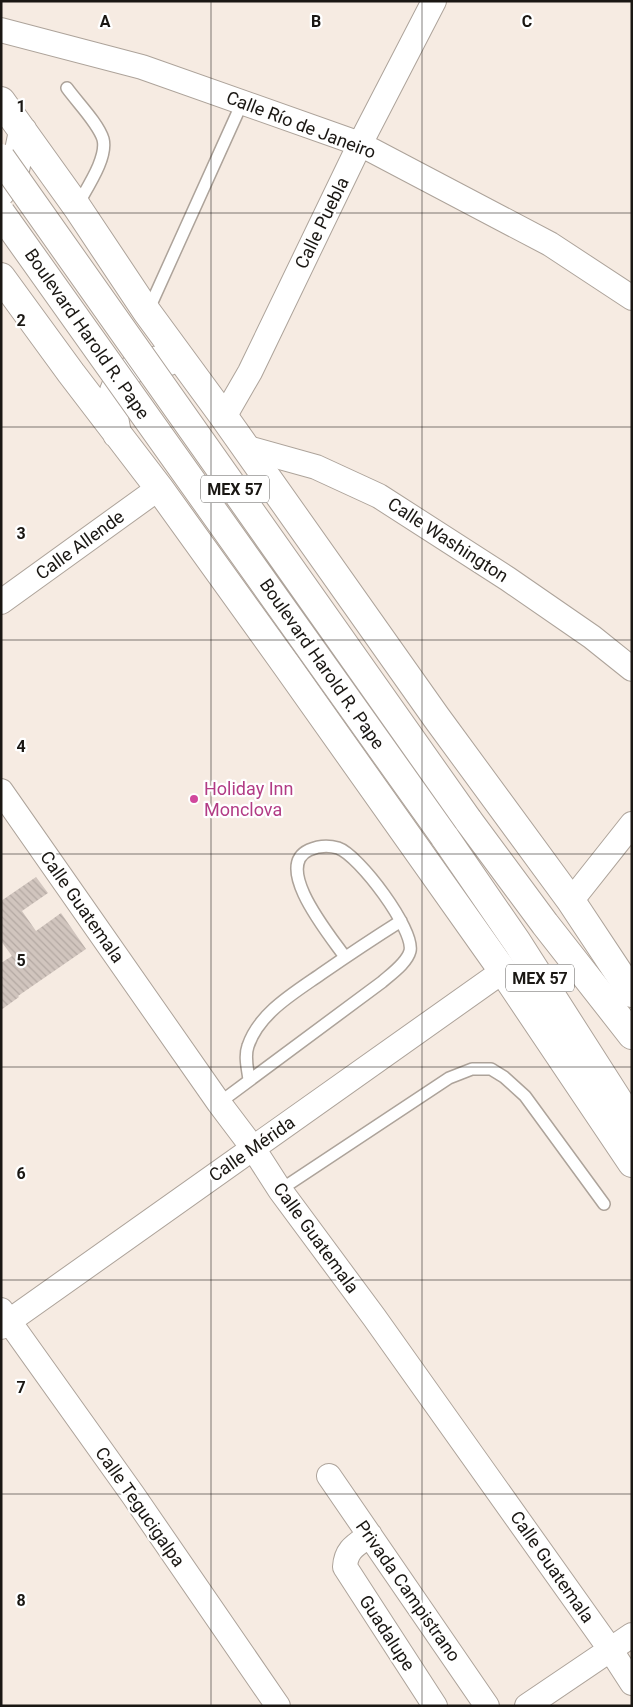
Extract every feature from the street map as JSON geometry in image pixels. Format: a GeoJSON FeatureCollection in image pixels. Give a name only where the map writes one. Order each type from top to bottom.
{"type":"FeatureCollection","features":[{"type":"Feature","properties":{"kind":"main road"},"geometry":{"type":"LineString","coordinates":[[1,101],[77,207],[147,312],[436,717],[571,901],[632,993]]}},
{"type":"Feature","properties":{"kind":"main road"},"geometry":{"type":"LineString","coordinates":[[1,192],[14,176],[23,131]]}},
{"type":"Feature","properties":{"kind":"main road","name":"Boulevard Harold R. Pape"},"geometry":{"type":"LineString","coordinates":[[1,158],[468,820],[545,924],[632,1035]]}},
{"type":"Feature","properties":{"kind":"main road","name":"Boulevard Harold R. Pape"},"geometry":{"type":"LineString","coordinates":[[1,213],[444,836],[517,942],[632,1122]]}},
{"type":"Feature","properties":{"kind":"main road"},"geometry":{"type":"LineString","coordinates":[[1,277],[158,488],[503,971],[632,1163]]}},
{"type":"Feature","properties":{"kind":"main road"},"geometry":{"type":"LineString","coordinates":[[117,434],[113,409],[114,392],[127,373],[148,362],[163,360],[185,364]]}},
{"type":"Feature","properties":{"kind":"street","name":"Calle Puebla"},"geometry":{"type":"LineString","coordinates":[[224,418],[250,372],[360,144],[434,1]]}},
{"type":"Feature","properties":{"kind":"street","name":"Calle Río de Janeiro"},"geometry":{"type":"LineString","coordinates":[[1,30],[142,67],[360,144],[550,244],[632,298]]}},
{"type":"Feature","properties":{"kind":"street","name":"Calle Washington"},"geometry":{"type":"LineString","coordinates":[[244,447],[316,467],[379,496],[508,579],[592,637],[632,669]]}},
{"type":"Feature","properties":{"kind":"street","name":"Calle Allende"},"geometry":{"type":"LineString","coordinates":[[1,602],[158,488]]}},
{"type":"Feature","properties":{"kind":"street","name":"Calle Guatemala"},"geometry":{"type":"LineString","coordinates":[[1,791],[219,1103],[253,1148],[280,1190],[374,1317],[610,1649],[632,1683]]}},
{"type":"Feature","properties":{"kind":"street"},"geometry":{"type":"LineString","coordinates":[[571,901],[632,824]]}},
{"type":"Feature","properties":{"kind":"street","name":"Calle Mérida"},"geometry":{"type":"LineString","coordinates":[[4,1319],[253,1148],[503,971]]}},
{"type":"Feature","properties":{"kind":"street","name":"Calle Tegucigalpa"},"geometry":{"type":"LineString","coordinates":[[4,1319],[133,1495],[278,1706]]}},
{"type":"Feature","properties":{"kind":"street","name":"Privada Campistrano"},"geometry":{"type":"LineString","coordinates":[[328,1476],[487,1706]]}},
{"type":"Feature","properties":{"kind":"street","name":"Guadalupe"},"geometry":{"type":"LineString","coordinates":[[370,1535],[352,1548],[345,1558],[345,1567],[435,1706]]}},
{"type":"Feature","properties":{"kind":"street"},"geometry":{"type":"LineString","coordinates":[[527,1706],[632,1635]]}},
{"type":"Feature","properties":{"kind":"lane"},"geometry":{"type":"LineString","coordinates":[[67,88],[99,130],[103,140],[102,159],[77,207]]}},
{"type":"Feature","properties":{"kind":"lane"},"geometry":{"type":"LineString","coordinates":[[147,312],[242,103]]}},
{"type":"Feature","properties":{"kind":"lane"},"geometry":{"type":"LineString","coordinates":[[219,1103],[382,982],[401,964],[410,952],[410,942],[401,921],[364,869],[349,854],[338,848],[320,846],[306,851],[298,862],[297,876],[302,891],[316,915],[345,957]]}},
{"type":"Feature","properties":{"kind":"lane"},"geometry":{"type":"LineString","coordinates":[[249,1080],[246,1061],[247,1047],[256,1029],[273,1009],[345,957],[401,921]]}},
{"type":"Feature","properties":{"kind":"lane"},"geometry":{"type":"LineString","coordinates":[[280,1190],[449,1078],[472,1069],[491,1069],[504,1077],[525,1096],[604,1204]]}},
{"type":"Feature","properties":{"kind":"building"},"geometry":{"type":"Polygon","coordinates":[[[36,877],[48,893],[22,911],[36,931],[61,913],[86,949],[1,1010],[1,963],[12,956],[1,941],[1,901],[36,877]]]}},
{"type":"Feature","properties":{"kind":"place","name":"Holiday Inn Monclova"},"geometry":{"type":"Point","coordinates":[194,799]}}]}
